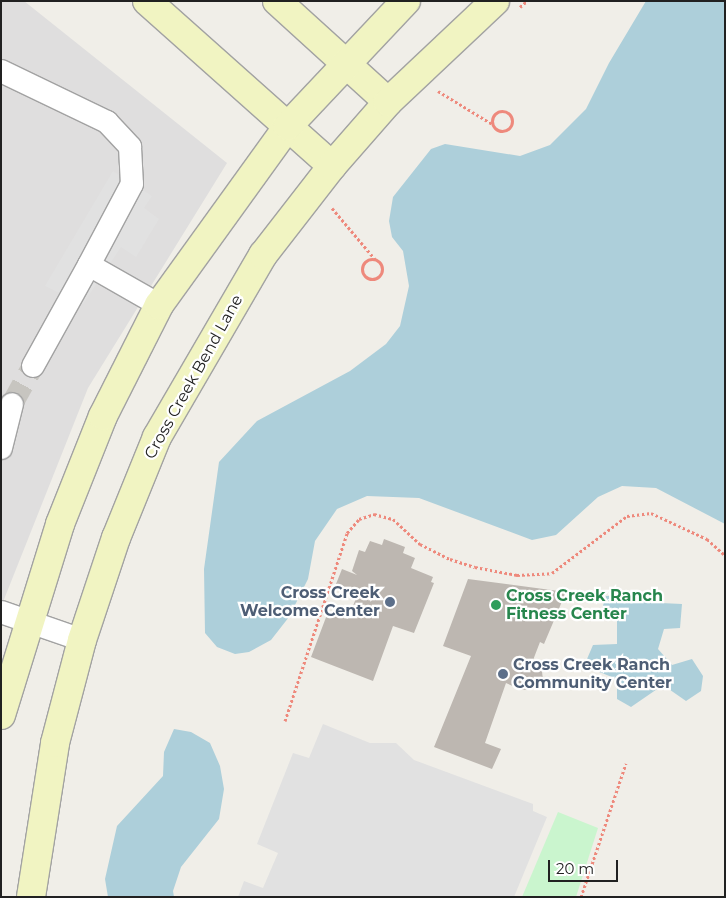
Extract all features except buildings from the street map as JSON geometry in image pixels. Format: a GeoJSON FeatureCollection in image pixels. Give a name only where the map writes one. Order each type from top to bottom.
{"type":"FeatureCollection","features":[{"type":"Feature","properties":{"kind":"main road"},"geometry":{"type":"LineString","coordinates":[[147,1],[332,166]]}},
{"type":"Feature","properties":{"kind":"main road"},"geometry":{"type":"LineString","coordinates":[[277,1],[388,102]]}},
{"type":"Feature","properties":{"kind":"main road"},"geometry":{"type":"LineString","coordinates":[[1,715],[27,623],[60,524],[103,416],[159,305],[288,126],[346,62],[406,1]]}},
{"type":"Feature","properties":{"kind":"main road","name":"Cross Creek Bend Lane"},"geometry":{"type":"LineString","coordinates":[[31,897],[55,743],[82,640],[116,538],[157,437],[263,255],[332,166],[388,102],[425,83],[504,7]]}},
{"type":"Feature","properties":{"kind":"street"},"geometry":{"type":"LineString","coordinates":[[1,71],[107,122],[130,147],[132,184],[33,366]]}},
{"type":"Feature","properties":{"kind":"street"},"geometry":{"type":"LineString","coordinates":[[89,265],[159,305]]}},
{"type":"Feature","properties":{"kind":"street"},"geometry":{"type":"LineString","coordinates":[[1,448],[12,404]]}},
{"type":"Feature","properties":{"kind":"street"},"geometry":{"type":"LineString","coordinates":[[1,612],[27,623],[82,640]]}},
{"type":"Feature","properties":{"kind":"path"},"geometry":{"type":"LineString","coordinates":[[504,7],[527,1]]}},
{"type":"Feature","properties":{"kind":"path"},"geometry":{"type":"LineString","coordinates":[[425,83],[443,84]]}},
{"type":"Feature","properties":{"kind":"path"},"geometry":{"type":"LineString","coordinates":[[425,83],[492,124],[498,130],[505,130],[511,125],[511,117],[506,112],[498,111],[493,116],[492,124]]}},
{"type":"Feature","properties":{"kind":"path"},"geometry":{"type":"LineString","coordinates":[[326,216],[338,200]]}},
{"type":"Feature","properties":{"kind":"path"},"geometry":{"type":"LineString","coordinates":[[332,208],[380,264],[381,272],[377,278],[369,279],[363,275],[362,267],[366,260],[375,259]]}},
{"type":"Feature","properties":{"kind":"path"},"geometry":{"type":"LineString","coordinates":[[285,721],[347,533],[360,519],[374,514],[393,519],[420,544],[450,559],[475,568],[517,575],[552,574],[627,516],[651,513],[707,539],[725,555]]}},
{"type":"Feature","properties":{"kind":"path"},"geometry":{"type":"LineString","coordinates":[[581,897],[626,763]]}},
{"type":"Feature","properties":{"kind":"shaded area"},"geometry":{"type":"Polygon","coordinates":[[[1,1],[24,1],[227,163],[88,388],[1,607],[1,1]]]}},
{"type":"Feature","properties":{"kind":"shaded area"},"geometry":{"type":"Polygon","coordinates":[[[113,171],[152,196],[144,208],[159,219],[136,257],[121,247],[83,304],[45,286],[113,171]]]}},
{"type":"Feature","properties":{"kind":"shaded area"},"geometry":{"type":"Polygon","coordinates":[[[323,724],[370,743],[396,743],[414,760],[533,804],[533,811],[547,817],[514,897],[238,897],[244,881],[263,888],[278,853],[257,844],[293,753],[309,758],[323,724]]]}},
{"type":"Feature","properties":{"kind":"green space"},"geometry":{"type":"Polygon","coordinates":[[[558,812],[598,828],[576,897],[522,897],[558,812]]]}},
{"type":"Feature","properties":{"kind":"water"},"geometry":{"type":"Polygon","coordinates":[[[646,1],[725,1],[725,524],[656,488],[622,486],[598,497],[556,535],[532,540],[419,498],[367,496],[337,509],[315,541],[308,579],[289,617],[271,640],[249,652],[235,654],[217,647],[205,633],[204,569],[219,462],[257,421],[350,371],[386,344],[400,326],[409,286],[403,251],[392,237],[389,221],[393,197],[431,149],[445,144],[520,156],[550,145],[586,109],[609,63],[646,1]]]}},
{"type":"Feature","properties":{"kind":"water"},"geometry":{"type":"Polygon","coordinates":[[[646,595],[661,603],[682,604],[680,628],[664,629],[658,649],[672,665],[692,659],[703,676],[701,691],[686,701],[663,685],[631,707],[617,699],[617,679],[584,666],[593,645],[617,644],[617,618],[600,615],[606,596],[646,595]]]}},
{"type":"Feature","properties":{"kind":"water"},"geometry":{"type":"Polygon","coordinates":[[[174,729],[191,732],[210,743],[220,766],[224,789],[219,819],[181,867],[173,891],[174,897],[108,897],[105,879],[117,826],[163,776],[164,752],[174,729]]]}},
{"type":"Feature","properties":{"kind":"tunnel"},"geometry":{"type":"LineString","coordinates":[[12,404],[33,366]]}},
{"type":"Feature","properties":{"kind":"place","name":"Cross Creek Welcome Center"},"geometry":{"type":"Point","coordinates":[390,602]}},
{"type":"Feature","properties":{"kind":"place","name":"Cross Creek Ranch Fitness Center"},"geometry":{"type":"Point","coordinates":[496,605]}},
{"type":"Feature","properties":{"kind":"place","name":"Cross Creek Ranch Community Center"},"geometry":{"type":"Point","coordinates":[503,674]}}]}
